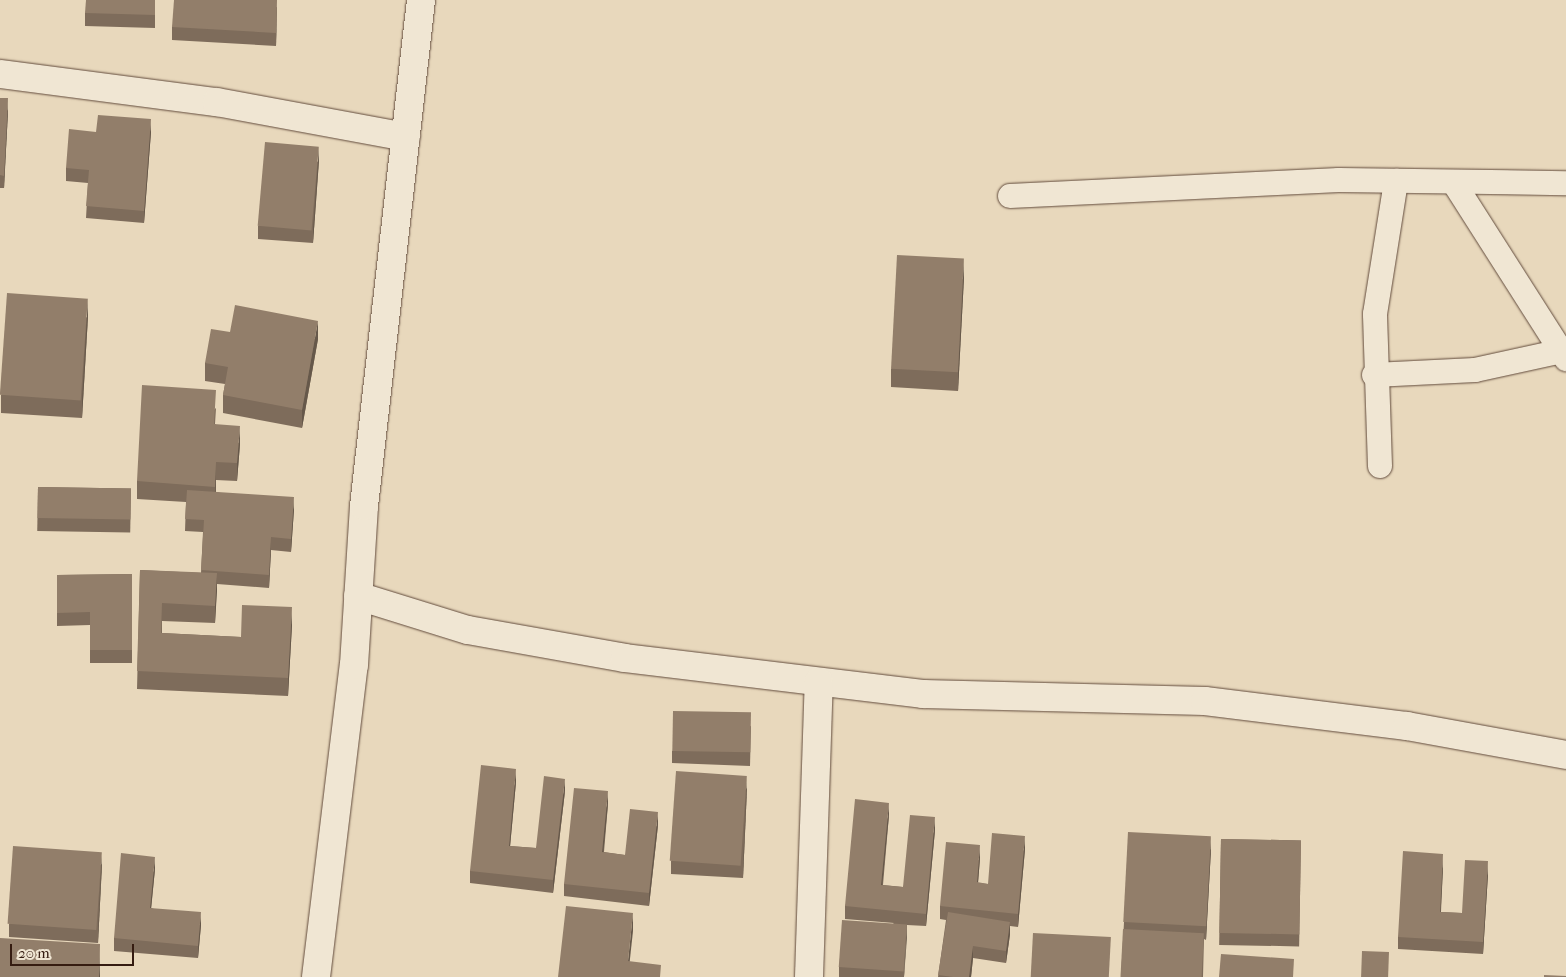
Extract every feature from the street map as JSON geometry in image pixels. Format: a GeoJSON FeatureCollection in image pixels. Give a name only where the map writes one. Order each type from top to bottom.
{"type":"FeatureCollection","features":[{"type":"Feature","properties":{"kind":"street"},"geometry":{"type":"LineString","coordinates":[[316,977],[358,596],[364,506],[421,0]]}},
{"type":"Feature","properties":{"kind":"street"},"geometry":{"type":"LineString","coordinates":[[0,74],[227,103],[406,137]]}},
{"type":"Feature","properties":{"kind":"street"},"geometry":{"type":"LineString","coordinates":[[358,596],[468,630],[625,658],[922,694],[1205,701],[1407,726],[1566,755]]}},
{"type":"Feature","properties":{"kind":"street"},"geometry":{"type":"LineString","coordinates":[[809,977],[819,682]]}},
{"type":"Feature","properties":{"kind":"lane"},"geometry":{"type":"LineString","coordinates":[[1010,196],[1339,180],[1566,183]]}},
{"type":"Feature","properties":{"kind":"lane"},"geometry":{"type":"LineString","coordinates":[[1380,466],[1374,375],[1375,314],[1396,181]]}},
{"type":"Feature","properties":{"kind":"lane"},"geometry":{"type":"LineString","coordinates":[[1374,375],[1474,370],[1564,355],[1454,183]]}},
{"type":"Feature","properties":{"kind":"building"},"geometry":{"type":"Polygon","coordinates":[[[86,0],[155,0],[155,15],[85,13],[86,0]]]}},
{"type":"Feature","properties":{"kind":"building"},"geometry":{"type":"Polygon","coordinates":[[[174,0],[277,0],[276,33],[172,27],[174,0]]]}},
{"type":"Feature","properties":{"kind":"building"},"geometry":{"type":"Polygon","coordinates":[[[0,98],[8,98],[4,176],[0,175],[0,98]]]}},
{"type":"Feature","properties":{"kind":"building"},"geometry":{"type":"Polygon","coordinates":[[[98,115],[151,119],[144,211],[86,206],[89,170],[66,168],[69,129],[96,132],[98,115]]]}},
{"type":"Feature","properties":{"kind":"building"},"geometry":{"type":"Polygon","coordinates":[[[265,142],[319,147],[311,230],[258,226],[265,142]]]}},
{"type":"Feature","properties":{"kind":"building"},"geometry":{"type":"Polygon","coordinates":[[[897,255],[964,259],[958,372],[891,369],[897,255]]]}},
{"type":"Feature","properties":{"kind":"building"},"geometry":{"type":"Polygon","coordinates":[[[7,293],[88,299],[81,400],[0,395],[7,293]]]}},
{"type":"Feature","properties":{"kind":"building"},"geometry":{"type":"Polygon","coordinates":[[[235,305],[318,321],[302,410],[223,395],[228,367],[205,363],[211,329],[230,332],[235,305]]]}},
{"type":"Feature","properties":{"kind":"building"},"geometry":{"type":"Polygon","coordinates":[[[142,385],[216,390],[214,424],[240,426],[237,463],[216,462],[215,487],[137,481],[142,385]]]}},
{"type":"Feature","properties":{"kind":"building"},"geometry":{"type":"Polygon","coordinates":[[[38,487],[131,489],[130,520],[37,518],[38,487]]]}},
{"type":"Feature","properties":{"kind":"building"},"geometry":{"type":"Polygon","coordinates":[[[187,490],[294,497],[291,539],[271,537],[269,575],[201,570],[204,520],[185,519],[187,490]]]}},
{"type":"Feature","properties":{"kind":"building"},"geometry":{"type":"Polygon","coordinates":[[[140,570],[217,573],[215,606],[162,603],[161,633],[241,637],[242,605],[292,607],[288,678],[137,671],[140,570]]]}},
{"type":"Feature","properties":{"kind":"building"},"geometry":{"type":"Polygon","coordinates":[[[132,574],[132,650],[90,650],[90,612],[57,613],[57,575],[132,574]]]}},
{"type":"Feature","properties":{"kind":"building"},"geometry":{"type":"Polygon","coordinates":[[[673,711],[751,712],[750,752],[672,751],[673,711]]]}},
{"type":"Feature","properties":{"kind":"building"},"geometry":{"type":"Polygon","coordinates":[[[481,765],[516,769],[509,846],[536,848],[544,776],[565,779],[553,880],[470,871],[481,765]]]}},
{"type":"Feature","properties":{"kind":"building"},"geometry":{"type":"Polygon","coordinates":[[[676,771],[747,776],[741,866],[670,861],[676,771]]]}},
{"type":"Feature","properties":{"kind":"building"},"geometry":{"type":"Polygon","coordinates":[[[574,788],[608,791],[602,852],[625,855],[630,809],[658,812],[649,893],[564,884],[574,788]]]}},
{"type":"Feature","properties":{"kind":"building"},"geometry":{"type":"Polygon","coordinates":[[[855,799],[889,803],[881,885],[903,887],[910,815],[935,817],[926,914],[845,906],[855,799]]]}},
{"type":"Feature","properties":{"kind":"building"},"geometry":{"type":"Polygon","coordinates":[[[1128,832],[1211,836],[1206,926],[1123,922],[1128,832]]]}},
{"type":"Feature","properties":{"kind":"building"},"geometry":{"type":"Polygon","coordinates":[[[992,833],[1025,836],[1018,914],[940,906],[946,842],[980,845],[977,882],[988,884],[992,833]]]}},
{"type":"Feature","properties":{"kind":"building"},"geometry":{"type":"Polygon","coordinates":[[[1221,839],[1301,840],[1299,934],[1219,933],[1221,839]]]}},
{"type":"Feature","properties":{"kind":"building"},"geometry":{"type":"Polygon","coordinates":[[[13,846],[102,852],[96,930],[8,924],[13,846]]]}},
{"type":"Feature","properties":{"kind":"building"},"geometry":{"type":"Polygon","coordinates":[[[1403,851],[1443,854],[1440,912],[1462,913],[1465,860],[1488,861],[1483,942],[1398,937],[1403,851]]]}},
{"type":"Feature","properties":{"kind":"building"},"geometry":{"type":"Polygon","coordinates":[[[121,853],[155,857],[150,908],[201,912],[198,946],[114,938],[121,853]]]}},
{"type":"Feature","properties":{"kind":"building"},"geometry":{"type":"Polygon","coordinates":[[[566,906],[633,913],[628,961],[661,965],[660,977],[558,977],[566,906]]]}},
{"type":"Feature","properties":{"kind":"building"},"geometry":{"type":"Polygon","coordinates":[[[948,912],[1010,922],[1006,951],[973,946],[969,977],[938,975],[948,912]]]}},
{"type":"Feature","properties":{"kind":"building"},"geometry":{"type":"Polygon","coordinates":[[[842,920],[907,925],[904,971],[839,967],[842,920]]]}},
{"type":"Feature","properties":{"kind":"building"},"geometry":{"type":"Polygon","coordinates":[[[1123,929],[1204,933],[1202,977],[1120,977],[1123,929]]]}},
{"type":"Feature","properties":{"kind":"building"},"geometry":{"type":"Polygon","coordinates":[[[1033,933],[1111,937],[1109,977],[1031,977],[1033,933]]]}},
{"type":"Feature","properties":{"kind":"building"},"geometry":{"type":"Polygon","coordinates":[[[0,938],[100,944],[99,977],[0,977],[0,938]]]}},
{"type":"Feature","properties":{"kind":"building"},"geometry":{"type":"Polygon","coordinates":[[[1362,951],[1389,952],[1388,977],[1361,977],[1362,951]]]}},
{"type":"Feature","properties":{"kind":"building"},"geometry":{"type":"Polygon","coordinates":[[[1221,954],[1294,959],[1293,977],[1219,977],[1221,954]]]}},
{"type":"Feature","properties":{"kind":"building"},"geometry":{"type":"Polygon","coordinates":[[[1544,975],[1566,976],[1566,977],[1544,977],[1544,975]]]}}]}
